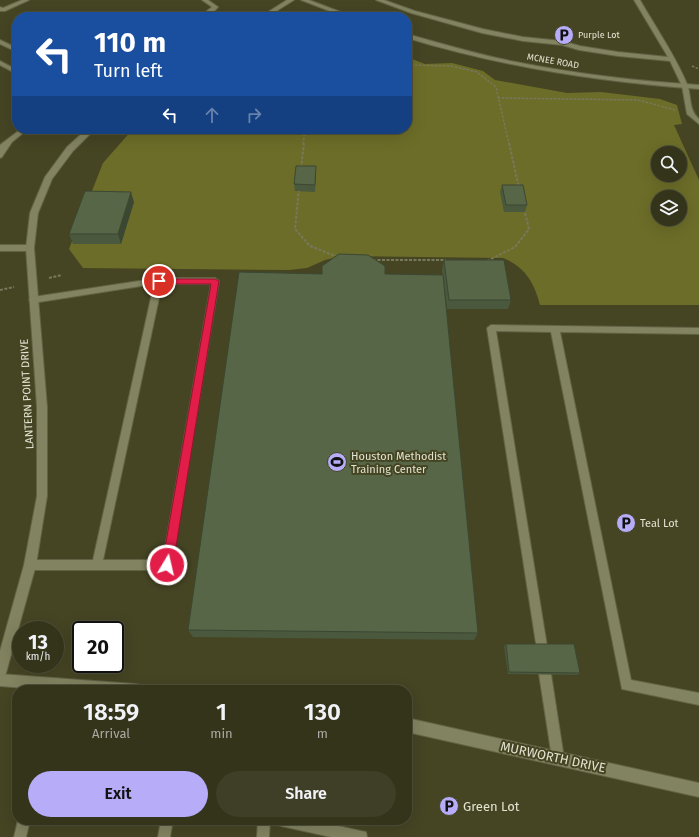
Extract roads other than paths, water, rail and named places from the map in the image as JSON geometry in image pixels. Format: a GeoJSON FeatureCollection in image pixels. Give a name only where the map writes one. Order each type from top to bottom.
{"type":"FeatureCollection","features":[{"type":"Feature","properties":{"kind":"street"},"geometry":{"type":"LineString","coordinates":[[271,12],[291,0]]}},
{"type":"Feature","properties":{"kind":"street"},"geometry":{"type":"LineString","coordinates":[[304,0],[337,12]]}},
{"type":"Feature","properties":{"kind":"street","name":"MCNEE ROAD"},"geometry":{"type":"LineString","coordinates":[[412,37],[475,55],[536,67],[638,83],[699,87]]}},
{"type":"Feature","properties":{"kind":"street","name":"LANTERN POINT DRIVE"},"geometry":{"type":"LineString","coordinates":[[0,673],[30,565],[42,496],[42,407],[30,248],[34,213],[48,179],[70,149],[86,134]]}},
{"type":"Feature","properties":{"kind":"street"},"geometry":{"type":"LineString","coordinates":[[0,680],[68,685]]}},
{"type":"Feature","properties":{"kind":"street","name":"MURWORTH DRIVE"},"geometry":{"type":"LineString","coordinates":[[412,726],[699,790]]}},
{"type":"Feature","properties":{"kind":"lane"},"geometry":{"type":"LineString","coordinates":[[0,9],[3,10],[26,0]]}},
{"type":"Feature","properties":{"kind":"lane"},"geometry":{"type":"LineString","coordinates":[[205,0],[215,7],[211,12]]}},
{"type":"Feature","properties":{"kind":"lane"},"geometry":{"type":"LineString","coordinates":[[379,0],[413,12],[482,31],[523,39],[562,43],[579,48],[618,54],[672,59]]}},
{"type":"Feature","properties":{"kind":"lane"},"geometry":{"type":"LineString","coordinates":[[637,0],[672,59],[685,86],[690,114],[699,122]]}},
{"type":"Feature","properties":{"kind":"lane"},"geometry":{"type":"LineString","coordinates":[[0,42],[12,48]]}},
{"type":"Feature","properties":{"kind":"lane"},"geometry":{"type":"LineString","coordinates":[[0,63],[12,69]]}},
{"type":"Feature","properties":{"kind":"lane"},"geometry":{"type":"LineString","coordinates":[[0,148],[19,134]]}},
{"type":"Feature","properties":{"kind":"lane"},"geometry":{"type":"LineString","coordinates":[[0,156],[9,142]]}},
{"type":"Feature","properties":{"kind":"lane"},"geometry":{"type":"LineString","coordinates":[[0,248],[30,248]]}},
{"type":"Feature","properties":{"kind":"lane"},"geometry":{"type":"LineString","coordinates":[[97,565],[159,281]]}},
{"type":"Feature","properties":{"kind":"lane"},"geometry":{"type":"LineString","coordinates":[[30,565],[167,565],[215,281],[159,281],[33,300]]}},
{"type":"Feature","properties":{"kind":"lane"},"geometry":{"type":"LineString","coordinates":[[541,646],[491,328],[699,332]]}},
{"type":"Feature","properties":{"kind":"lane"},"geometry":{"type":"LineString","coordinates":[[555,329],[626,685],[699,699]]}},
{"type":"Feature","properties":{"kind":"lane"},"geometry":{"type":"LineString","coordinates":[[545,674],[558,758]]}},
{"type":"Feature","properties":{"kind":"lane"},"geometry":{"type":"LineString","coordinates":[[20,837],[23,825]]}},
{"type":"Feature","properties":{"kind":"lane"},"geometry":{"type":"LineString","coordinates":[[164,837],[166,825]]}},
{"type":"Feature","properties":{"kind":"lane"},"geometry":{"type":"LineString","coordinates":[[263,837],[264,825]]}},
{"type":"Feature","properties":{"kind":"lane"},"geometry":{"type":"LineString","coordinates":[[305,825],[361,837]]}},
{"type":"Feature","properties":{"kind":"place","name":"Purple Lot"},"geometry":{"type":"Point","coordinates":[564,35]}},
{"type":"Feature","properties":{"kind":"place","name":"Houston Methodist Training Center"},"geometry":{"type":"Point","coordinates":[337,462]}},
{"type":"Feature","properties":{"kind":"place","name":"Teal Lot"},"geometry":{"type":"Point","coordinates":[626,523]}},
{"type":"Feature","properties":{"kind":"place","name":"Green Lot"},"geometry":{"type":"Point","coordinates":[449,806]}}]}
